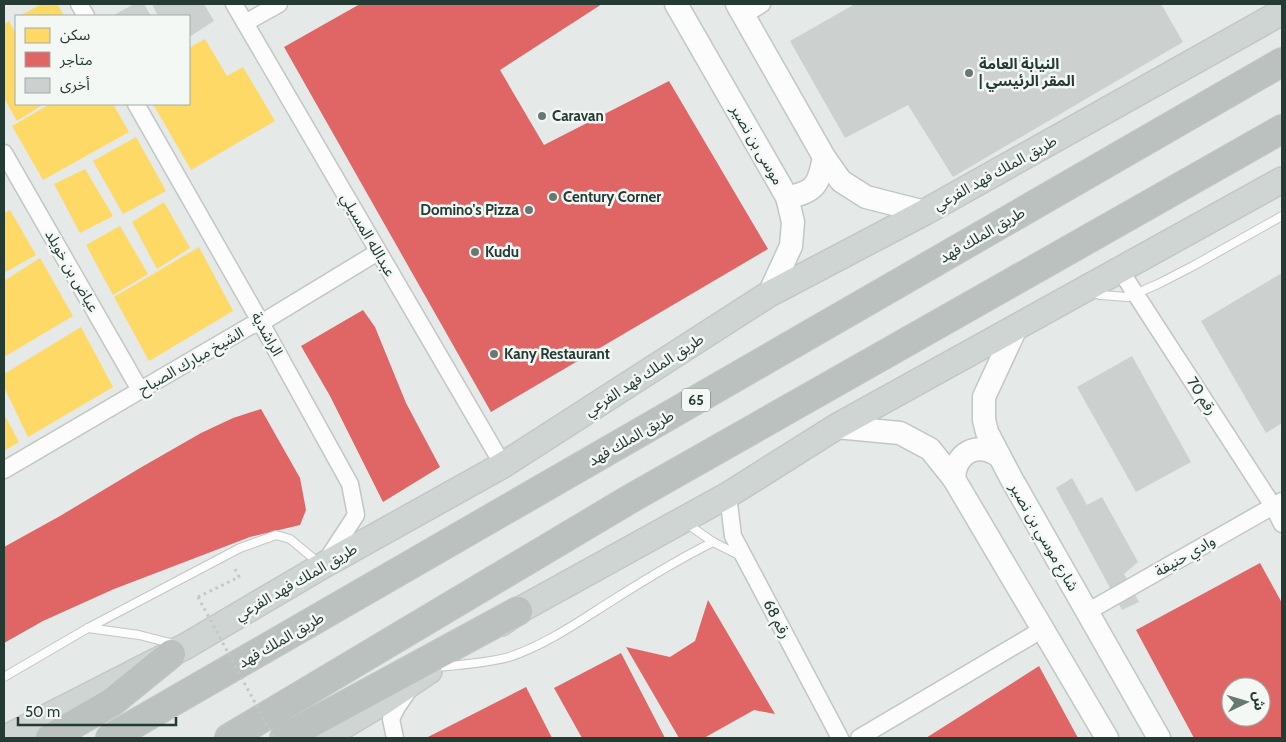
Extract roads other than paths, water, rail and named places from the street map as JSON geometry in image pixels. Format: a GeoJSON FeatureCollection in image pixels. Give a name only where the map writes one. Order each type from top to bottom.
{"type":"FeatureCollection","features":[{"type":"Feature","properties":{"kind":"highway","name":"طريق الملك فهد"},"geometry":{"type":"LineString","coordinates":[[110,738],[1282,62]]}},
{"type":"Feature","properties":{"kind":"highway"},"geometry":{"type":"LineString","coordinates":[[229,738],[630,499],[1282,129]]}},
{"type":"Feature","properties":{"kind":"highway"},"geometry":{"type":"LineString","coordinates":[[284,738],[518,611]]}},
{"type":"Feature","properties":{"kind":"highway"},"geometry":{"type":"LineString","coordinates":[[50,738],[112,702],[178,650]]}},
{"type":"Feature","properties":{"kind":"main road","name":"طريق الملك فهد الفرعي"},"geometry":{"type":"LineString","coordinates":[[6,738],[178,650],[322,566],[503,465],[769,294],[925,212],[1282,12]]}},
{"type":"Feature","properties":{"kind":"main road"},"geometry":{"type":"LineString","coordinates":[[323,738],[380,704],[518,611],[728,495],[836,427],[1282,180]]}},
{"type":"Feature","properties":{"kind":"street"},"geometry":{"type":"LineString","coordinates":[[79,4],[85,15]]}},
{"type":"Feature","properties":{"kind":"street","name":"عبدالله المسيلي"},"geometry":{"type":"LineString","coordinates":[[234,4],[503,465]]}},
{"type":"Feature","properties":{"kind":"street"},"geometry":{"type":"LineString","coordinates":[[245,23],[279,4]]}},
{"type":"Feature","properties":{"kind":"street","name":"موسى بن نصير"},"geometry":{"type":"LineString","coordinates":[[676,4],[787,198],[793,222],[791,246],[769,294]]}},
{"type":"Feature","properties":{"kind":"street"},"geometry":{"type":"LineString","coordinates":[[747,7],[824,157],[842,181],[866,197],[925,212]]}},
{"type":"Feature","properties":{"kind":"street","name":"الراشدية"},"geometry":{"type":"LineString","coordinates":[[137,105],[350,484],[356,515],[322,566]]}},
{"type":"Feature","properties":{"kind":"street","name":"عياض بن خويلد"},"geometry":{"type":"LineString","coordinates":[[4,152],[140,390]]}},
{"type":"Feature","properties":{"kind":"street"},"geometry":{"type":"LineString","coordinates":[[787,198],[800,196],[814,187],[821,176],[824,157]]}},
{"type":"Feature","properties":{"kind":"street","name":"الشيخ مبارك الصباح"},"geometry":{"type":"LineString","coordinates":[[4,470],[250,326],[261,323],[378,252]]}},
{"type":"Feature","properties":{"kind":"street","name":"رقم 70"},"geometry":{"type":"LineString","coordinates":[[1120,270],[1278,503],[1282,524]]}},
{"type":"Feature","properties":{"kind":"street","name":"شارع موسي بن نصير"},"geometry":{"type":"LineString","coordinates":[[1016,328],[984,398],[984,420],[987,432],[1159,738]]}},
{"type":"Feature","properties":{"kind":"street"},"geometry":{"type":"LineString","coordinates":[[836,427],[900,433],[930,449],[954,478],[1108,738]]}},
{"type":"Feature","properties":{"kind":"street"},"geometry":{"type":"LineString","coordinates":[[954,478],[954,470],[957,463],[962,456],[969,452],[985,449],[999,456]]}},
{"type":"Feature","properties":{"kind":"street","name":"رقم 68"},"geometry":{"type":"LineString","coordinates":[[728,495],[733,536],[840,738]]}},
{"type":"Feature","properties":{"kind":"street","name":"وادي حنيفة"},"geometry":{"type":"LineString","coordinates":[[1087,612],[1278,503]]}},
{"type":"Feature","properties":{"kind":"street"},"geometry":{"type":"LineString","coordinates":[[859,738],[1043,629]]}},
{"type":"Feature","properties":{"kind":"street"},"geometry":{"type":"LineString","coordinates":[[395,738],[391,720],[404,696],[428,672]]}},
{"type":"Feature","properties":{"kind":"lane"},"geometry":{"type":"LineString","coordinates":[[1086,289],[1100,294],[1128,297],[1176,275],[1282,216]]}},
{"type":"Feature","properties":{"kind":"lane"},"geometry":{"type":"LineString","coordinates":[[682,520],[713,542],[744,558]]}},
{"type":"Feature","properties":{"kind":"lane"},"geometry":{"type":"LineString","coordinates":[[4,677],[88,628],[228,554],[276,535],[290,540],[322,566]]}},
{"type":"Feature","properties":{"kind":"lane"},"geometry":{"type":"LineString","coordinates":[[428,672],[507,657],[523,652],[558,634],[640,582],[713,542]]}},
{"type":"Feature","properties":{"kind":"lane"},"geometry":{"type":"LineString","coordinates":[[88,628],[139,635],[178,650]]}},
{"type":"Feature","properties":{"kind":"place","name":"النيابة العامة | المقر الرئيسي"},"geometry":{"type":"Point","coordinates":[969,73]}},
{"type":"Feature","properties":{"kind":"place","name":"Caravan"},"geometry":{"type":"Point","coordinates":[542,116]}},
{"type":"Feature","properties":{"kind":"place","name":"Century Corner"},"geometry":{"type":"Point","coordinates":[553,197]}},
{"type":"Feature","properties":{"kind":"place","name":"Domino's Pizza"},"geometry":{"type":"Point","coordinates":[529,210]}},
{"type":"Feature","properties":{"kind":"place","name":"Kudu"},"geometry":{"type":"Point","coordinates":[475,252]}},
{"type":"Feature","properties":{"kind":"place","name":"Kany Restaurant"},"geometry":{"type":"Point","coordinates":[494,354]}}]}
